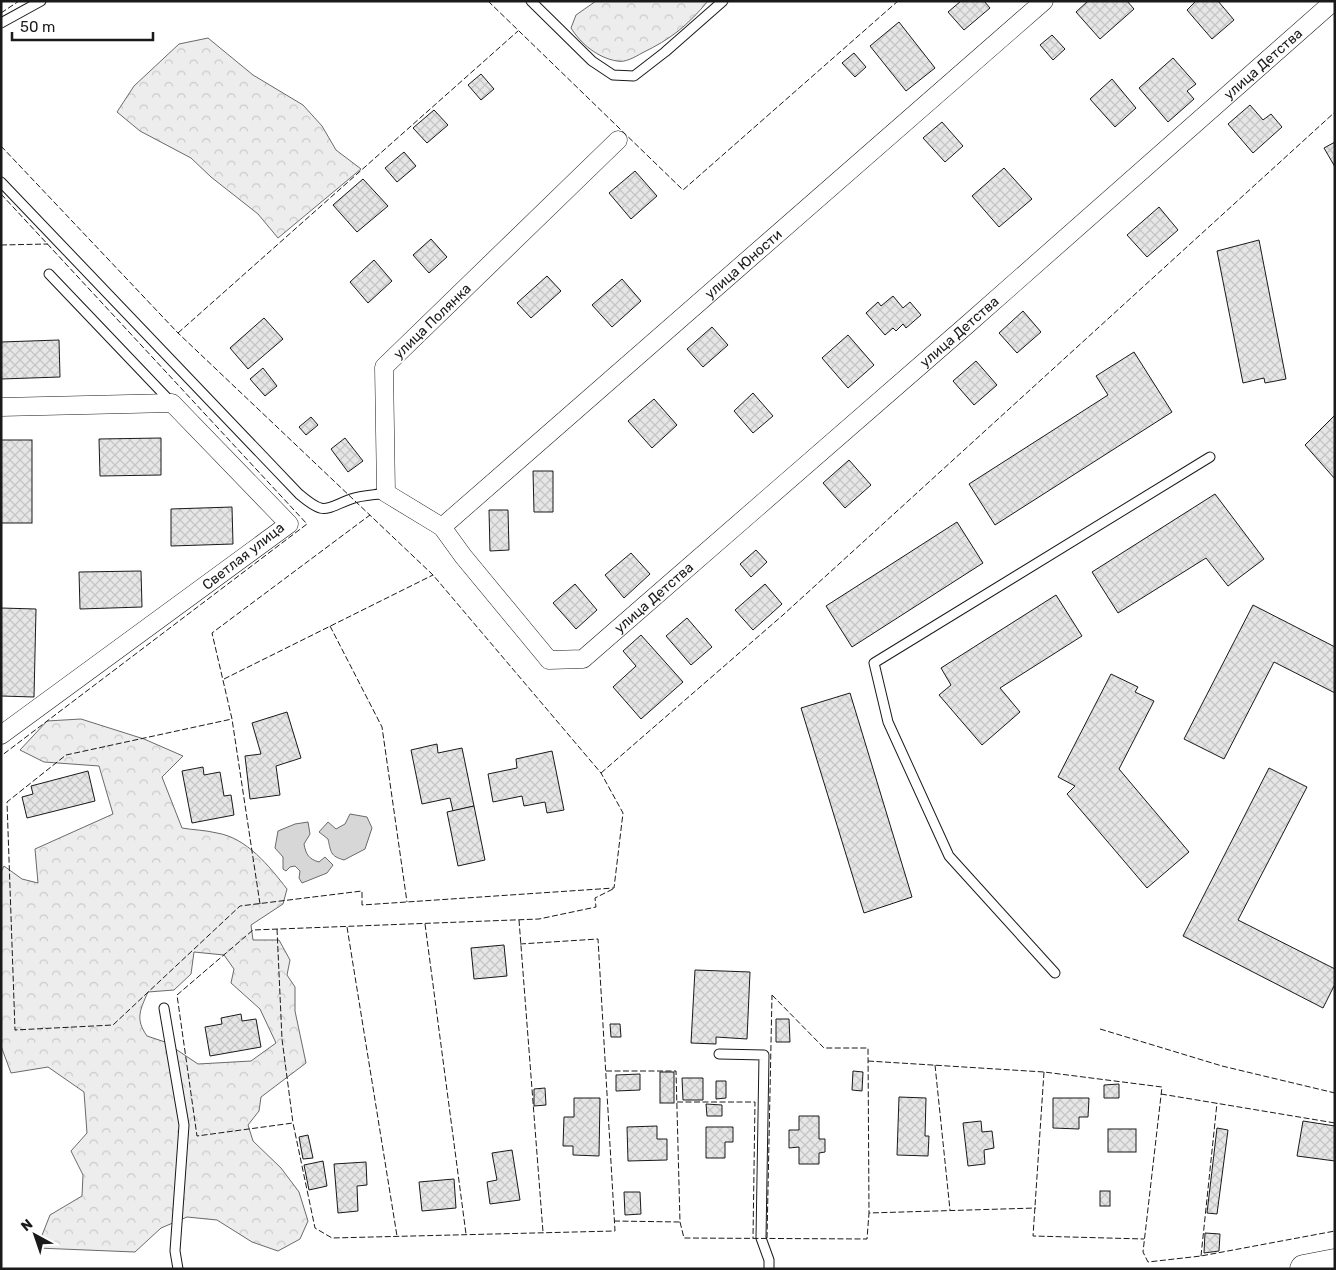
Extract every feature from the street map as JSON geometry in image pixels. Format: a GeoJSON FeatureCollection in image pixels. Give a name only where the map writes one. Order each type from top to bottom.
{"type":"FeatureCollection","features":[{"type":"Feature","properties":{"kind":"main road"},"geometry":{"type":"LineString","coordinates":[[1304,1269],[1335,1264]]}},
{"type":"Feature","properties":{"kind":"street","name":"улица Юности"},"geometry":{"type":"LineString","coordinates":[[442,527],[1044,1]]}},
{"type":"Feature","properties":{"kind":"street","name":"улица Детства"},"geometry":{"type":"LineString","coordinates":[[442,527],[462,556],[549,660],[583,659],[961,331],[1334,1]]}},
{"type":"Feature","properties":{"kind":"street","name":"улица Полянка"},"geometry":{"type":"LineString","coordinates":[[386,493],[384,367],[618,140]]}},
{"type":"Feature","properties":{"kind":"street"},"geometry":{"type":"LineString","coordinates":[[1,407],[172,403]]}},
{"type":"Feature","properties":{"kind":"street","name":"Светлая улица"},"geometry":{"type":"LineString","coordinates":[[1,734],[289,524],[172,403]]}},
{"type":"Feature","properties":{"kind":"street"},"geometry":{"type":"LineString","coordinates":[[386,493],[442,527]]}},
{"type":"Feature","properties":{"kind":"lane"},"geometry":{"type":"LineString","coordinates":[[1,22],[41,1]]}},
{"type":"Feature","properties":{"kind":"lane"},"geometry":{"type":"LineString","coordinates":[[531,1],[592,61],[613,75],[634,76],[655,61],[723,1]]}},
{"type":"Feature","properties":{"kind":"lane"},"geometry":{"type":"LineString","coordinates":[[1,182],[299,494],[315,508],[330,509],[352,499],[386,493]]}},
{"type":"Feature","properties":{"kind":"lane"},"geometry":{"type":"LineString","coordinates":[[49,274],[172,403]]}},
{"type":"Feature","properties":{"kind":"lane"},"geometry":{"type":"LineString","coordinates":[[1054,972],[949,856],[888,722],[874,664],[1210,457]]}},
{"type":"Feature","properties":{"kind":"lane"},"geometry":{"type":"LineString","coordinates":[[164,1008],[184,1125],[175,1251],[178,1269]]}},
{"type":"Feature","properties":{"kind":"lane"},"geometry":{"type":"LineString","coordinates":[[719,1054],[764,1055],[761,1238],[769,1260],[769,1269]]}},
{"type":"Feature","properties":{"kind":"green space"},"geometry":{"type":"Polygon","coordinates":[[[596,1],[708,1],[686,25],[670,37],[633,58],[620,61],[603,57],[591,49],[571,28],[576,15],[596,1]]]}},
{"type":"Feature","properties":{"kind":"green space"},"geometry":{"type":"Polygon","coordinates":[[[208,38],[253,75],[303,105],[322,126],[336,150],[361,169],[278,238],[258,214],[211,177],[191,158],[140,131],[117,112],[134,86],[179,44],[208,38]]]}},
{"type":"Feature","properties":{"kind":"green space"},"geometry":{"type":"Polygon","coordinates":[[[81,719],[144,739],[183,756],[162,777],[182,828],[217,833],[238,841],[265,862],[287,889],[283,904],[251,925],[253,940],[279,940],[290,960],[287,975],[295,987],[295,1011],[306,1063],[261,1097],[259,1111],[248,1125],[253,1141],[281,1168],[299,1192],[308,1221],[300,1239],[278,1251],[252,1242],[217,1220],[187,1217],[161,1228],[135,1252],[37,1248],[50,1215],[82,1196],[83,1175],[71,1151],[87,1133],[84,1092],[48,1067],[11,1073],[1,1046],[1,872],[4,866],[22,879],[38,883],[35,849],[113,814],[99,766],[44,762],[20,750],[47,721],[81,719]],[[194,952],[191,974],[174,990],[148,992],[141,1009],[141,1024],[147,1036],[165,1042],[198,1064],[251,1061],[276,1043],[260,1009],[231,983],[234,969],[224,955],[194,952]]]}},
{"type":"Feature","properties":{"kind":"shaded area"},"geometry":{"type":"Polygon","coordinates":[[[350,814],[367,817],[372,828],[365,849],[344,860],[334,855],[328,839],[319,832],[328,822],[336,829],[345,824],[350,814]]]}},
{"type":"Feature","properties":{"kind":"shaded area"},"geometry":{"type":"Polygon","coordinates":[[[308,822],[310,834],[304,844],[307,854],[310,858],[319,862],[325,857],[333,865],[327,873],[302,883],[299,878],[300,871],[295,866],[290,867],[286,871],[283,869],[283,857],[275,848],[278,831],[295,824],[308,822]]]}},
{"type":"Feature","properties":{"kind":"building"},"geometry":{"type":"Polygon","coordinates":[[[961,1],[984,1],[990,8],[964,30],[948,12],[961,1]]]}},
{"type":"Feature","properties":{"kind":"building"},"geometry":{"type":"Polygon","coordinates":[[[1088,1],[1127,1],[1134,9],[1100,39],[1076,12],[1088,1]]]}},
{"type":"Feature","properties":{"kind":"building"},"geometry":{"type":"Polygon","coordinates":[[[1196,1],[1218,1],[1234,20],[1212,39],[1187,10],[1196,1]]]}},
{"type":"Feature","properties":{"kind":"building"},"geometry":{"type":"Polygon","coordinates":[[[899,22],[935,68],[906,91],[870,46],[899,22]]]}},
{"type":"Feature","properties":{"kind":"building"},"geometry":{"type":"Polygon","coordinates":[[[1052,35],[1065,49],[1053,60],[1040,45],[1052,35]]]}},
{"type":"Feature","properties":{"kind":"building"},"geometry":{"type":"Polygon","coordinates":[[[854,53],[866,67],[855,77],[842,63],[854,53]]]}},
{"type":"Feature","properties":{"kind":"building"},"geometry":{"type":"Polygon","coordinates":[[[1173,58],[1196,84],[1187,91],[1194,99],[1168,122],[1139,88],[1173,58]]]}},
{"type":"Feature","properties":{"kind":"building"},"geometry":{"type":"Polygon","coordinates":[[[481,74],[494,89],[481,100],[468,85],[481,74]]]}},
{"type":"Feature","properties":{"kind":"building"},"geometry":{"type":"Polygon","coordinates":[[[1112,79],[1136,108],[1115,127],[1090,99],[1112,79]]]}},
{"type":"Feature","properties":{"kind":"building"},"geometry":{"type":"Polygon","coordinates":[[[1250,105],[1263,120],[1271,114],[1282,127],[1253,153],[1228,124],[1250,105]]]}},
{"type":"Feature","properties":{"kind":"building"},"geometry":{"type":"Polygon","coordinates":[[[434,110],[448,125],[427,143],[413,128],[434,110]]]}},
{"type":"Feature","properties":{"kind":"building"},"geometry":{"type":"Polygon","coordinates":[[[942,122],[963,146],[945,162],[923,138],[942,122]]]}},
{"type":"Feature","properties":{"kind":"building"},"geometry":{"type":"Polygon","coordinates":[[[1335,142],[1335,167],[1324,148],[1335,142]]]}},
{"type":"Feature","properties":{"kind":"building"},"geometry":{"type":"Polygon","coordinates":[[[404,152],[416,166],[397,182],[385,168],[404,152]]]}},
{"type":"Feature","properties":{"kind":"building"},"geometry":{"type":"Polygon","coordinates":[[[1004,168],[1032,199],[999,227],[972,196],[1004,168]]]}},
{"type":"Feature","properties":{"kind":"building"},"geometry":{"type":"Polygon","coordinates":[[[635,171],[657,196],[631,219],[609,193],[635,171]]]}},
{"type":"Feature","properties":{"kind":"building"},"geometry":{"type":"Polygon","coordinates":[[[363,179],[388,206],[357,232],[333,205],[363,179]]]}},
{"type":"Feature","properties":{"kind":"building"},"geometry":{"type":"Polygon","coordinates":[[[1159,207],[1178,230],[1147,257],[1127,235],[1159,207]]]}},
{"type":"Feature","properties":{"kind":"building"},"geometry":{"type":"Polygon","coordinates":[[[431,239],[447,257],[429,273],[413,255],[431,239]]]}},
{"type":"Feature","properties":{"kind":"building"},"geometry":{"type":"Polygon","coordinates":[[[1259,240],[1286,379],[1265,383],[1264,378],[1243,383],[1217,251],[1259,240]]]}},
{"type":"Feature","properties":{"kind":"building"},"geometry":{"type":"Polygon","coordinates":[[[374,260],[392,281],[368,303],[350,282],[374,260]]]}},
{"type":"Feature","properties":{"kind":"building"},"geometry":{"type":"Polygon","coordinates":[[[547,276],[561,291],[531,318],[517,303],[547,276]]]}},
{"type":"Feature","properties":{"kind":"building"},"geometry":{"type":"Polygon","coordinates":[[[622,279],[641,301],[612,327],[592,305],[622,279]]]}},
{"type":"Feature","properties":{"kind":"building"},"geometry":{"type":"Polygon","coordinates":[[[893,296],[903,308],[910,302],[921,315],[906,328],[903,324],[896,331],[893,328],[885,335],[866,313],[878,302],[881,306],[893,296]]]}},
{"type":"Feature","properties":{"kind":"building"},"geometry":{"type":"Polygon","coordinates":[[[1023,311],[1041,332],[1017,353],[999,333],[1023,311]]]}},
{"type":"Feature","properties":{"kind":"building"},"geometry":{"type":"Polygon","coordinates":[[[264,318],[283,339],[248,369],[230,348],[264,318]]]}},
{"type":"Feature","properties":{"kind":"building"},"geometry":{"type":"Polygon","coordinates":[[[712,327],[728,345],[703,367],[687,349],[712,327]]]}},
{"type":"Feature","properties":{"kind":"building"},"geometry":{"type":"Polygon","coordinates":[[[848,335],[874,365],[848,388],[822,358],[848,335]]]}},
{"type":"Feature","properties":{"kind":"building"},"geometry":{"type":"Polygon","coordinates":[[[59,340],[60,377],[1,379],[1,342],[59,340]]]}},
{"type":"Feature","properties":{"kind":"building"},"geometry":{"type":"Polygon","coordinates":[[[1134,352],[1172,412],[995,525],[969,484],[1108,395],[1096,376],[1134,352]]]}},
{"type":"Feature","properties":{"kind":"building"},"geometry":{"type":"Polygon","coordinates":[[[976,361],[997,385],[974,405],[953,381],[976,361]]]}},
{"type":"Feature","properties":{"kind":"building"},"geometry":{"type":"Polygon","coordinates":[[[263,368],[277,386],[265,396],[250,379],[263,368]]]}},
{"type":"Feature","properties":{"kind":"building"},"geometry":{"type":"Polygon","coordinates":[[[753,393],[773,416],[753,433],[734,411],[753,393]]]}},
{"type":"Feature","properties":{"kind":"building"},"geometry":{"type":"Polygon","coordinates":[[[654,399],[677,425],[652,448],[628,421],[654,399]]]}},
{"type":"Feature","properties":{"kind":"building"},"geometry":{"type":"Polygon","coordinates":[[[1335,415],[1335,479],[1305,445],[1335,415]]]}},
{"type":"Feature","properties":{"kind":"building"},"geometry":{"type":"Polygon","coordinates":[[[311,417],[318,425],[306,435],[299,427],[311,417]]]}},
{"type":"Feature","properties":{"kind":"building"},"geometry":{"type":"Polygon","coordinates":[[[161,438],[161,475],[100,476],[99,439],[161,438]]]}},
{"type":"Feature","properties":{"kind":"building"},"geometry":{"type":"Polygon","coordinates":[[[345,438],[363,461],[348,472],[331,449],[345,438]]]}},
{"type":"Feature","properties":{"kind":"building"},"geometry":{"type":"Polygon","coordinates":[[[1,440],[32,440],[32,523],[1,523],[1,440]]]}},
{"type":"Feature","properties":{"kind":"building"},"geometry":{"type":"Polygon","coordinates":[[[849,460],[871,485],[845,508],[823,483],[849,460]]]}},
{"type":"Feature","properties":{"kind":"building"},"geometry":{"type":"Polygon","coordinates":[[[533,471],[553,471],[553,512],[534,512],[533,471]]]}},
{"type":"Feature","properties":{"kind":"building"},"geometry":{"type":"Polygon","coordinates":[[[1215,494],[1264,559],[1228,586],[1206,558],[1118,613],[1092,572],[1215,494]]]}},
{"type":"Feature","properties":{"kind":"building"},"geometry":{"type":"Polygon","coordinates":[[[232,507],[233,544],[171,546],[171,509],[232,507]]]}},
{"type":"Feature","properties":{"kind":"building"},"geometry":{"type":"Polygon","coordinates":[[[489,510],[508,510],[509,550],[490,551],[489,510]]]}},
{"type":"Feature","properties":{"kind":"building"},"geometry":{"type":"Polygon","coordinates":[[[957,522],[983,563],[852,647],[826,606],[957,522]]]}},
{"type":"Feature","properties":{"kind":"building"},"geometry":{"type":"Polygon","coordinates":[[[756,550],[767,562],[751,577],[740,564],[756,550]]]}},
{"type":"Feature","properties":{"kind":"building"},"geometry":{"type":"Polygon","coordinates":[[[631,553],[650,574],[624,598],[605,575],[631,553]]]}},
{"type":"Feature","properties":{"kind":"building"},"geometry":{"type":"Polygon","coordinates":[[[141,571],[142,607],[80,609],[79,572],[141,571]]]}},
{"type":"Feature","properties":{"kind":"building"},"geometry":{"type":"Polygon","coordinates":[[[575,584],[597,610],[576,629],[553,603],[575,584]]]}},
{"type":"Feature","properties":{"kind":"building"},"geometry":{"type":"Polygon","coordinates":[[[765,584],[782,604],[753,630],[735,610],[765,584]]]}},
{"type":"Feature","properties":{"kind":"building"},"geometry":{"type":"Polygon","coordinates":[[[1056,595],[1082,636],[1000,688],[1020,712],[982,745],[939,695],[951,685],[941,668],[1056,595]]]}},
{"type":"Feature","properties":{"kind":"building"},"geometry":{"type":"Polygon","coordinates":[[[1253,605],[1335,647],[1335,693],[1274,662],[1224,759],[1184,739],[1253,605]]]}},
{"type":"Feature","properties":{"kind":"building"},"geometry":{"type":"Polygon","coordinates":[[[1,608],[36,609],[34,697],[1,696],[1,608]]]}},
{"type":"Feature","properties":{"kind":"building"},"geometry":{"type":"Polygon","coordinates":[[[687,618],[712,647],[691,665],[666,636],[687,618]]]}},
{"type":"Feature","properties":{"kind":"building"},"geometry":{"type":"Polygon","coordinates":[[[641,635],[683,682],[641,719],[613,687],[636,666],[623,651],[641,635]]]}},
{"type":"Feature","properties":{"kind":"building"},"geometry":{"type":"Polygon","coordinates":[[[1111,674],[1138,687],[1135,692],[1154,701],[1119,769],[1189,852],[1147,888],[1067,794],[1075,786],[1058,777],[1111,674]]]}},
{"type":"Feature","properties":{"kind":"building"},"geometry":{"type":"Polygon","coordinates":[[[850,693],[912,897],[864,913],[801,708],[850,693]]]}},
{"type":"Feature","properties":{"kind":"building"},"geometry":{"type":"Polygon","coordinates":[[[287,712],[301,758],[276,766],[280,795],[250,799],[245,756],[261,754],[252,723],[287,712]]]}},
{"type":"Feature","properties":{"kind":"building"},"geometry":{"type":"Polygon","coordinates":[[[437,744],[438,753],[462,748],[474,806],[453,811],[450,798],[422,804],[411,750],[437,744]]]}},
{"type":"Feature","properties":{"kind":"building"},"geometry":{"type":"Polygon","coordinates":[[[552,751],[564,810],[547,813],[545,802],[524,806],[522,796],[493,802],[488,774],[517,768],[516,759],[552,751]]]}},
{"type":"Feature","properties":{"kind":"building"},"geometry":{"type":"Polygon","coordinates":[[[203,767],[204,775],[220,772],[224,796],[231,795],[234,815],[192,823],[182,771],[203,767]]]}},
{"type":"Feature","properties":{"kind":"building"},"geometry":{"type":"Polygon","coordinates":[[[1269,768],[1307,787],[1238,920],[1335,969],[1335,984],[1323,1008],[1183,936],[1269,768]]]}},
{"type":"Feature","properties":{"kind":"building"},"geometry":{"type":"Polygon","coordinates":[[[88,771],[95,801],[27,818],[22,797],[33,794],[31,786],[88,771]]]}},
{"type":"Feature","properties":{"kind":"building"},"geometry":{"type":"Polygon","coordinates":[[[474,806],[485,860],[458,866],[447,812],[474,806]]]}},
{"type":"Feature","properties":{"kind":"building"},"geometry":{"type":"Polygon","coordinates":[[[504,945],[507,976],[474,979],[471,948],[504,945]]]}},
{"type":"Feature","properties":{"kind":"building"},"geometry":{"type":"Polygon","coordinates":[[[695,970],[750,972],[747,1039],[716,1037],[716,1044],[691,1043],[695,970]]]}},
{"type":"Feature","properties":{"kind":"building"},"geometry":{"type":"Polygon","coordinates":[[[241,1014],[242,1021],[256,1019],[261,1047],[210,1056],[205,1027],[222,1024],[221,1018],[241,1014]]]}},
{"type":"Feature","properties":{"kind":"building"},"geometry":{"type":"Polygon","coordinates":[[[776,1019],[789,1019],[790,1042],[776,1042],[776,1019]]]}},
{"type":"Feature","properties":{"kind":"building"},"geometry":{"type":"Polygon","coordinates":[[[610,1024],[620,1024],[621,1037],[611,1037],[610,1024]]]}},
{"type":"Feature","properties":{"kind":"building"},"geometry":{"type":"Polygon","coordinates":[[[853,1071],[863,1072],[862,1091],[852,1090],[853,1071]]]}},
{"type":"Feature","properties":{"kind":"building"},"geometry":{"type":"Polygon","coordinates":[[[660,1072],[674,1072],[674,1103],[660,1103],[660,1072]]]}},
{"type":"Feature","properties":{"kind":"building"},"geometry":{"type":"Polygon","coordinates":[[[640,1074],[640,1090],[616,1091],[616,1075],[640,1074]]]}},
{"type":"Feature","properties":{"kind":"building"},"geometry":{"type":"Polygon","coordinates":[[[682,1078],[703,1078],[703,1100],[683,1100],[682,1078]]]}},
{"type":"Feature","properties":{"kind":"building"},"geometry":{"type":"Polygon","coordinates":[[[716,1081],[726,1081],[726,1098],[716,1099],[716,1081]]]}},
{"type":"Feature","properties":{"kind":"building"},"geometry":{"type":"Polygon","coordinates":[[[1119,1084],[1119,1098],[1104,1098],[1104,1085],[1119,1084]]]}},
{"type":"Feature","properties":{"kind":"building"},"geometry":{"type":"Polygon","coordinates":[[[545,1088],[546,1105],[534,1106],[534,1089],[545,1088]]]}},
{"type":"Feature","properties":{"kind":"building"},"geometry":{"type":"Polygon","coordinates":[[[899,1097],[926,1098],[925,1136],[929,1136],[928,1156],[897,1155],[899,1097]]]}},
{"type":"Feature","properties":{"kind":"building"},"geometry":{"type":"Polygon","coordinates":[[[574,1098],[600,1098],[599,1156],[573,1155],[573,1146],[563,1146],[564,1117],[574,1117],[574,1098]]]}},
{"type":"Feature","properties":{"kind":"building"},"geometry":{"type":"Polygon","coordinates":[[[1053,1098],[1089,1098],[1088,1117],[1079,1117],[1079,1129],[1053,1128],[1053,1098]]]}},
{"type":"Feature","properties":{"kind":"building"},"geometry":{"type":"Polygon","coordinates":[[[706,1104],[722,1105],[722,1116],[707,1116],[706,1104]]]}},
{"type":"Feature","properties":{"kind":"building"},"geometry":{"type":"Polygon","coordinates":[[[799,1116],[819,1116],[819,1139],[825,1139],[825,1152],[819,1153],[819,1164],[799,1164],[799,1147],[789,1148],[789,1130],[799,1130],[799,1116]]]}},
{"type":"Feature","properties":{"kind":"building"},"geometry":{"type":"Polygon","coordinates":[[[981,1121],[982,1132],[992,1131],[994,1148],[984,1150],[985,1164],[968,1166],[963,1123],[981,1121]]]}},
{"type":"Feature","properties":{"kind":"building"},"geometry":{"type":"Polygon","coordinates":[[[1303,1121],[1335,1126],[1335,1161],[1297,1156],[1303,1121]]]}},
{"type":"Feature","properties":{"kind":"building"},"geometry":{"type":"Polygon","coordinates":[[[657,1126],[657,1139],[667,1139],[667,1160],[628,1161],[627,1127],[657,1126]]]}},
{"type":"Feature","properties":{"kind":"building"},"geometry":{"type":"Polygon","coordinates":[[[706,1127],[733,1127],[733,1142],[725,1142],[725,1158],[706,1158],[706,1127]]]}},
{"type":"Feature","properties":{"kind":"building"},"geometry":{"type":"Polygon","coordinates":[[[1217,1128],[1228,1130],[1217,1214],[1207,1213],[1217,1128]]]}},
{"type":"Feature","properties":{"kind":"building"},"geometry":{"type":"Polygon","coordinates":[[[1108,1129],[1136,1129],[1136,1152],[1108,1152],[1108,1129]]]}},
{"type":"Feature","properties":{"kind":"building"},"geometry":{"type":"Polygon","coordinates":[[[308,1135],[313,1158],[303,1159],[299,1137],[308,1135]]]}},
{"type":"Feature","properties":{"kind":"building"},"geometry":{"type":"Polygon","coordinates":[[[512,1150],[520,1200],[490,1204],[487,1182],[497,1180],[492,1153],[512,1150]]]}},
{"type":"Feature","properties":{"kind":"building"},"geometry":{"type":"Polygon","coordinates":[[[323,1161],[327,1186],[309,1190],[304,1165],[323,1161]]]}},
{"type":"Feature","properties":{"kind":"building"},"geometry":{"type":"Polygon","coordinates":[[[366,1162],[367,1185],[357,1186],[358,1211],[338,1213],[334,1164],[366,1162]]]}},
{"type":"Feature","properties":{"kind":"building"},"geometry":{"type":"Polygon","coordinates":[[[454,1179],[456,1208],[422,1211],[419,1182],[454,1179]]]}},
{"type":"Feature","properties":{"kind":"building"},"geometry":{"type":"Polygon","coordinates":[[[1100,1191],[1110,1191],[1110,1206],[1100,1206],[1100,1191]]]}},
{"type":"Feature","properties":{"kind":"building"},"geometry":{"type":"Polygon","coordinates":[[[624,1192],[640,1192],[641,1214],[625,1215],[624,1192]]]}},
{"type":"Feature","properties":{"kind":"building"},"geometry":{"type":"Polygon","coordinates":[[[1205,1233],[1220,1234],[1219,1251],[1204,1253],[1205,1233]]]}},
{"type":"Feature","properties":{"kind":"fence"},"geometry":{"type":"LineString","coordinates":[[1,13],[19,1]]}},
{"type":"Feature","properties":{"kind":"fence"},"geometry":{"type":"LineString","coordinates":[[488,1],[683,190],[898,1]]}},
{"type":"Feature","properties":{"kind":"fence"},"geometry":{"type":"LineString","coordinates":[[178,333],[518,31]]}},
{"type":"Feature","properties":{"kind":"fence"},"geometry":{"type":"LineString","coordinates":[[601,773],[783,615],[1335,112]]}},
{"type":"Feature","properties":{"kind":"fence"},"geometry":{"type":"LineString","coordinates":[[1,146],[178,333],[433,575],[601,773],[623,813],[614,888],[362,905],[362,891],[240,906],[113,1025],[15,1030],[7,802],[66,755],[232,719]]}},
{"type":"Feature","properties":{"kind":"fence"},"geometry":{"type":"LineString","coordinates":[[1,194],[307,524],[1,756]]}},
{"type":"Feature","properties":{"kind":"fence"},"geometry":{"type":"LineString","coordinates":[[1,245],[48,244]]}},
{"type":"Feature","properties":{"kind":"fence"},"geometry":{"type":"LineString","coordinates":[[260,904],[232,719],[212,633],[370,515]]}},
{"type":"Feature","properties":{"kind":"fence"},"geometry":{"type":"LineString","coordinates":[[224,679],[433,575]]}},
{"type":"Feature","properties":{"kind":"fence"},"geometry":{"type":"LineString","coordinates":[[330,626],[382,727],[407,902]]}},
{"type":"Feature","properties":{"kind":"fence"},"geometry":{"type":"LineString","coordinates":[[520,944],[598,939],[615,1231],[332,1238],[315,1228],[293,1123],[197,1136],[177,995],[253,930],[539,919],[596,907],[595,898],[613,889]]}},
{"type":"Feature","properties":{"kind":"fence"},"geometry":{"type":"LineString","coordinates":[[519,920],[543,1232]]}},
{"type":"Feature","properties":{"kind":"fence"},"geometry":{"type":"LineString","coordinates":[[425,924],[466,1234]]}},
{"type":"Feature","properties":{"kind":"fence"},"geometry":{"type":"LineString","coordinates":[[347,927],[397,1236]]}},
{"type":"Feature","properties":{"kind":"fence"},"geometry":{"type":"LineString","coordinates":[[277,929],[282,1039],[293,1123]]}},
{"type":"Feature","properties":{"kind":"fence"},"geometry":{"type":"LineString","coordinates":[[772,995],[824,1048],[868,1048],[869,1213]]}},
{"type":"Feature","properties":{"kind":"fence"},"geometry":{"type":"LineString","coordinates":[[767,1238],[772,995]]}},
{"type":"Feature","properties":{"kind":"fence"},"geometry":{"type":"LineString","coordinates":[[1100,1029],[1222,1066],[1335,1093]]}},
{"type":"Feature","properties":{"kind":"fence"},"geometry":{"type":"LineString","coordinates":[[868,1061],[1044,1072],[1162,1087],[1143,1252],[1148,1262],[1201,1256],[1335,1231]]}},
{"type":"Feature","properties":{"kind":"fence"},"geometry":{"type":"LineString","coordinates":[[935,1065],[950,1210]]}},
{"type":"Feature","properties":{"kind":"fence"},"geometry":{"type":"LineString","coordinates":[[606,1071],[676,1071],[680,1222],[684,1238],[867,1239],[869,1213],[1036,1208]]}},
{"type":"Feature","properties":{"kind":"fence"},"geometry":{"type":"LineString","coordinates":[[1044,1072],[1033,1236],[1144,1239]]}},
{"type":"Feature","properties":{"kind":"fence"},"geometry":{"type":"LineString","coordinates":[[1161,1094],[1335,1123]]}},
{"type":"Feature","properties":{"kind":"fence"},"geometry":{"type":"LineString","coordinates":[[677,1102],[755,1102],[753,1238]]}},
{"type":"Feature","properties":{"kind":"fence"},"geometry":{"type":"LineString","coordinates":[[1201,1256],[1217,1103]]}},
{"type":"Feature","properties":{"kind":"fence"},"geometry":{"type":"LineString","coordinates":[[614,1221],[680,1222]]}}]}
